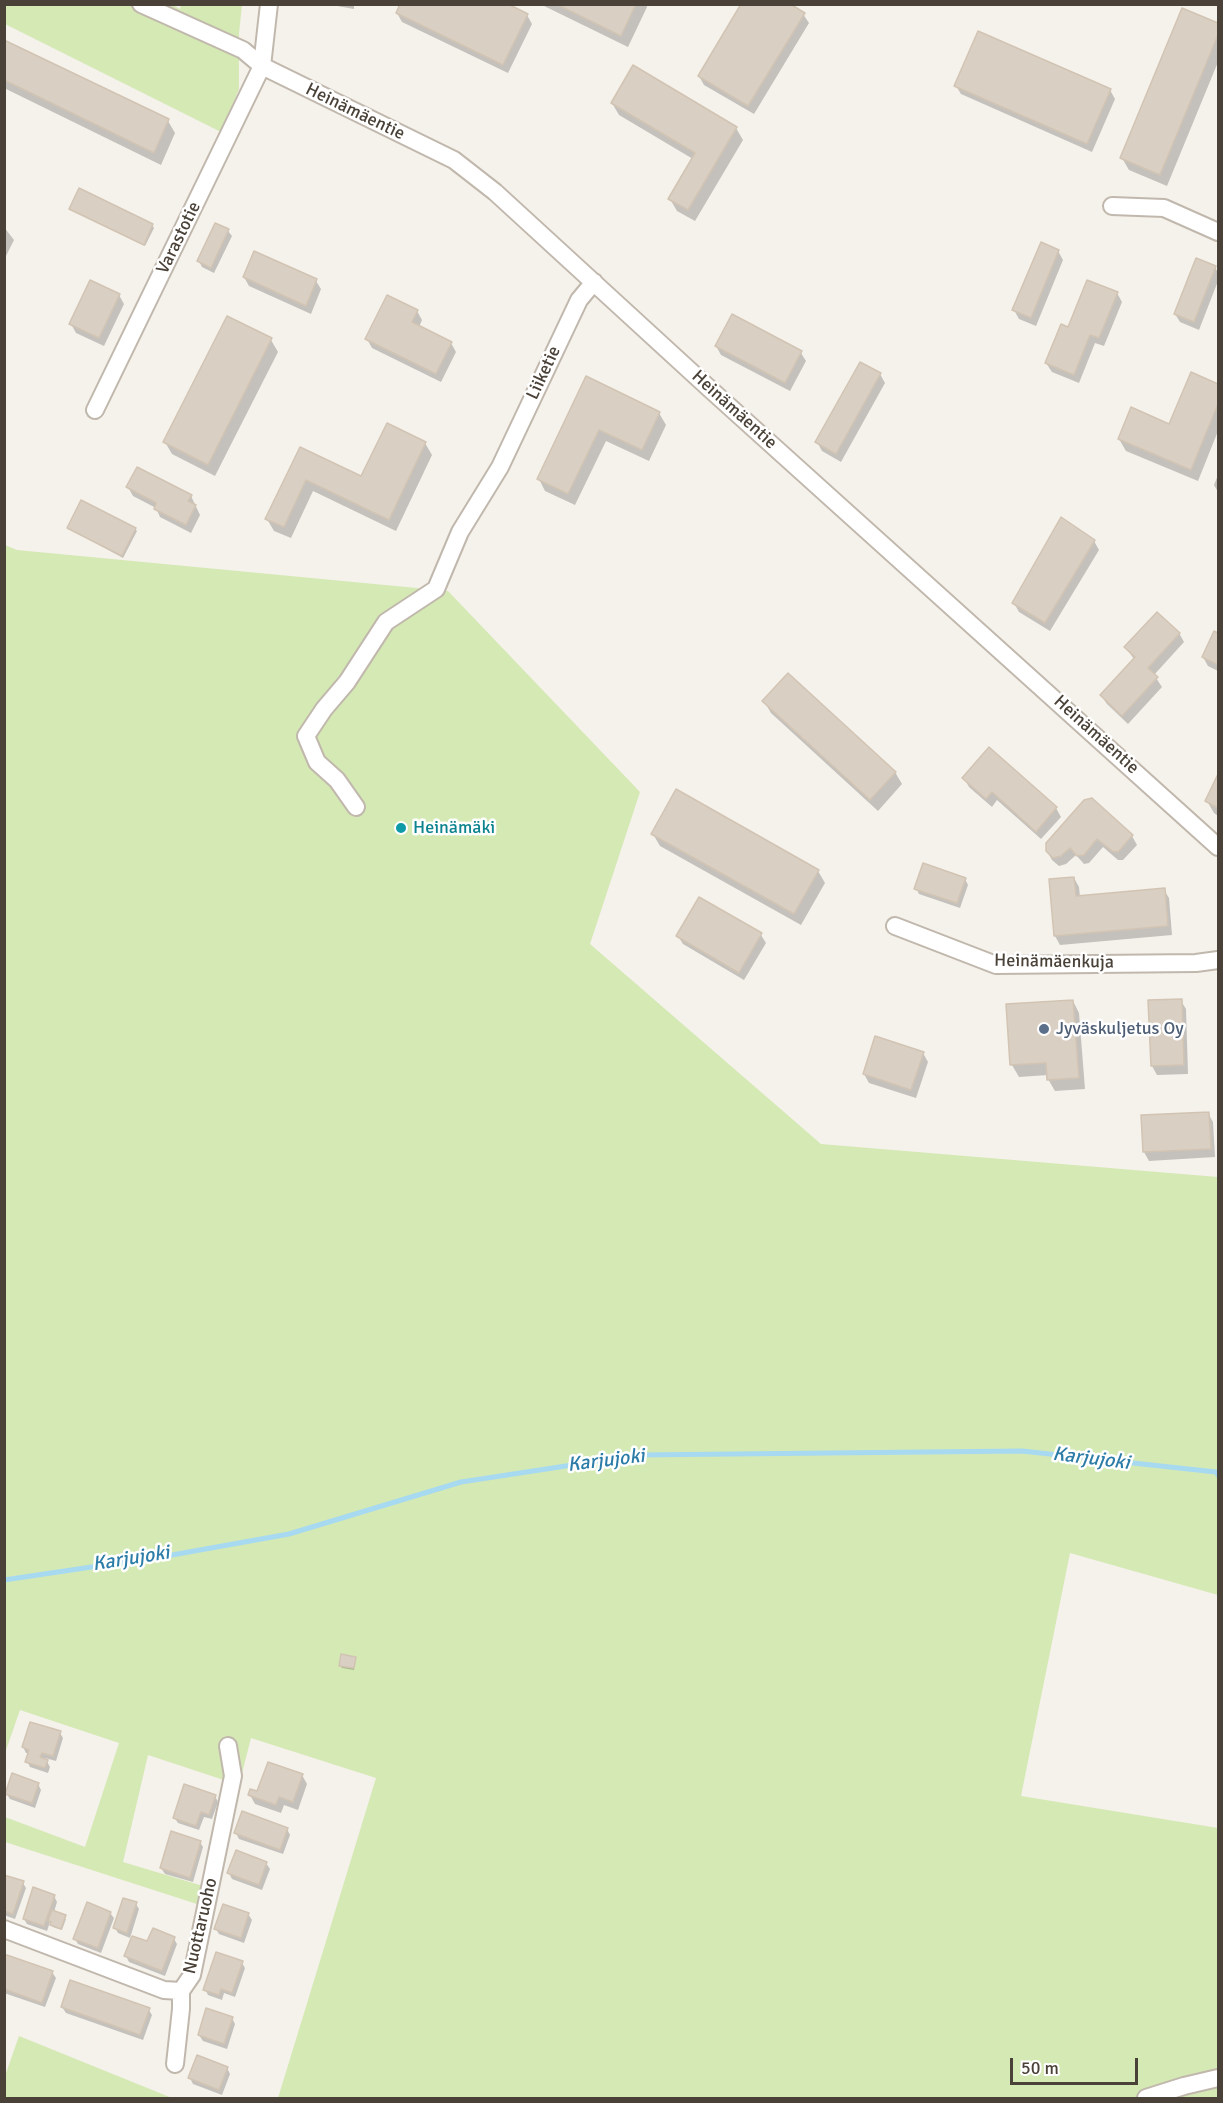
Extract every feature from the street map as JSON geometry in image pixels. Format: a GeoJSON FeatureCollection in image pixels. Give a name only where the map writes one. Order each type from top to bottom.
{"type":"FeatureCollection","features":[{"type":"Feature","properties":{"kind":"street","name":"Heinämäentie"},"geometry":{"type":"LineString","coordinates":[[141,4],[243,50],[262,66],[454,160],[495,192],[1218,847]]}},
{"type":"Feature","properties":{"kind":"street"},"geometry":{"type":"LineString","coordinates":[[262,66],[268,4]]}},
{"type":"Feature","properties":{"kind":"street","name":"Varastotie"},"geometry":{"type":"LineString","coordinates":[[95,410],[262,66]]}},
{"type":"Feature","properties":{"kind":"street"},"geometry":{"type":"LineString","coordinates":[[1112,206],[1164,208],[1218,232]]}},
{"type":"Feature","properties":{"kind":"street","name":"Liiketie"},"geometry":{"type":"LineString","coordinates":[[356,807],[337,780],[317,762],[306,736],[386,622],[436,589],[460,532],[500,467],[579,300],[594,282]]}},
{"type":"Feature","properties":{"kind":"street","name":"Heinämäenkuja"},"geometry":{"type":"LineString","coordinates":[[896,926],[996,965],[1196,963],[1218,960]]}},
{"type":"Feature","properties":{"kind":"street","name":"Nuottaruoho"},"geometry":{"type":"LineString","coordinates":[[4,1929],[164,1990],[181,1991],[192,1976],[233,1776],[228,1746]]}},
{"type":"Feature","properties":{"kind":"street"},"geometry":{"type":"LineString","coordinates":[[175,2064],[181,1991]]}},
{"type":"Feature","properties":{"kind":"street"},"geometry":{"type":"LineString","coordinates":[[1146,2098],[1218,2078]]}},
{"type":"Feature","properties":{"kind":"green space"},"geometry":{"type":"Polygon","coordinates":[[[171,4],[180,9],[181,5],[242,5],[239,33],[239,89],[221,132],[5,24],[4,5],[171,4]]]}},
{"type":"Feature","properties":{"kind":"green space"},"geometry":{"type":"Polygon","coordinates":[[[5,545],[17,550],[448,591],[640,792],[590,944],[821,1144],[1218,1177],[1218,1595],[1070,1553],[1021,1796],[1218,1828],[1218,2098],[278,2098],[376,1778],[251,1738],[239,1785],[148,1755],[123,1862],[203,1886],[200,1905],[5,1842],[5,1817],[85,1847],[119,1743],[20,1710],[5,1753],[5,545]]]}},
{"type":"Feature","properties":{"kind":"green space"},"geometry":{"type":"Polygon","coordinates":[[[19,2036],[172,2098],[5,2098],[5,2076],[19,2036]]]}},
{"type":"Feature","properties":{"kind":"building"},"geometry":{"type":"Polygon","coordinates":[[[400,4],[508,4],[528,14],[503,65],[396,13],[400,4]]]}},
{"type":"Feature","properties":{"kind":"building"},"geometry":{"type":"Polygon","coordinates":[[[556,4],[636,4],[621,36],[556,4]]]}},
{"type":"Feature","properties":{"kind":"building"},"geometry":{"type":"Polygon","coordinates":[[[741,4],[790,4],[805,13],[748,106],[698,76],[741,4]]]}},
{"type":"Feature","properties":{"kind":"building"},"geometry":{"type":"Polygon","coordinates":[[[1182,8],[1218,23],[1218,35],[1160,175],[1120,158],[1182,8]]]}},
{"type":"Feature","properties":{"kind":"building"},"geometry":{"type":"Polygon","coordinates":[[[978,31],[1111,89],[1087,144],[954,86],[978,31]]]}},
{"type":"Feature","properties":{"kind":"building"},"geometry":{"type":"Polygon","coordinates":[[[4,40],[169,119],[154,153],[4,80],[4,40]]]}},
{"type":"Feature","properties":{"kind":"building"},"geometry":{"type":"Polygon","coordinates":[[[633,65],[737,127],[688,210],[668,199],[695,153],[611,103],[633,65]]]}},
{"type":"Feature","properties":{"kind":"building"},"geometry":{"type":"Polygon","coordinates":[[[79,188],[153,224],[144,245],[69,209],[79,188]]]}},
{"type":"Feature","properties":{"kind":"building"},"geometry":{"type":"Polygon","coordinates":[[[215,223],[229,229],[211,268],[197,261],[215,223]]]}},
{"type":"Feature","properties":{"kind":"building"},"geometry":{"type":"Polygon","coordinates":[[[1041,242],[1059,250],[1031,318],[1012,310],[1041,242]]]}},
{"type":"Feature","properties":{"kind":"building"},"geometry":{"type":"Polygon","coordinates":[[[254,251],[317,279],[306,306],[243,277],[254,251]]]}},
{"type":"Feature","properties":{"kind":"building"},"geometry":{"type":"Polygon","coordinates":[[[1196,258],[1216,266],[1194,322],[1174,314],[1196,258]]]}},
{"type":"Feature","properties":{"kind":"building"},"geometry":{"type":"Polygon","coordinates":[[[90,280],[120,294],[99,338],[69,324],[90,280]]]}},
{"type":"Feature","properties":{"kind":"building"},"geometry":{"type":"Polygon","coordinates":[[[1087,280],[1118,292],[1099,338],[1090,335],[1074,375],[1045,363],[1061,324],[1068,327],[1087,280]]]}},
{"type":"Feature","properties":{"kind":"building"},"geometry":{"type":"Polygon","coordinates":[[[387,295],[418,310],[412,322],[452,342],[436,374],[365,339],[387,295]]]}},
{"type":"Feature","properties":{"kind":"building"},"geometry":{"type":"Polygon","coordinates":[[[732,314],[802,351],[785,383],[715,346],[732,314]]]}},
{"type":"Feature","properties":{"kind":"building"},"geometry":{"type":"Polygon","coordinates":[[[227,316],[272,338],[208,465],[163,442],[227,316]]]}},
{"type":"Feature","properties":{"kind":"building"},"geometry":{"type":"Polygon","coordinates":[[[860,362],[881,373],[836,454],[815,442],[860,362]]]}},
{"type":"Feature","properties":{"kind":"building"},"geometry":{"type":"Polygon","coordinates":[[[1191,372],[1218,384],[1218,404],[1191,470],[1118,439],[1131,407],[1169,424],[1191,372]]]}},
{"type":"Feature","properties":{"kind":"building"},"geometry":{"type":"Polygon","coordinates":[[[586,376],[660,412],[642,450],[599,430],[568,494],[537,479],[586,376]]]}},
{"type":"Feature","properties":{"kind":"building"},"geometry":{"type":"Polygon","coordinates":[[[387,423],[426,442],[389,520],[306,480],[284,527],[265,519],[300,447],[361,476],[387,423]]]}},
{"type":"Feature","properties":{"kind":"building"},"geometry":{"type":"Polygon","coordinates":[[[137,467],[192,495],[188,501],[196,505],[186,525],[154,509],[156,503],[126,487],[137,467]]]}},
{"type":"Feature","properties":{"kind":"building"},"geometry":{"type":"Polygon","coordinates":[[[81,500],[136,528],[122,556],[67,528],[81,500]]]}},
{"type":"Feature","properties":{"kind":"building"},"geometry":{"type":"Polygon","coordinates":[[[1061,517],[1095,540],[1045,623],[1012,603],[1061,517]]]}},
{"type":"Feature","properties":{"kind":"building"},"geometry":{"type":"Polygon","coordinates":[[[1157,612],[1180,633],[1148,668],[1158,677],[1122,716],[1100,695],[1135,657],[1124,647],[1157,612]]]}},
{"type":"Feature","properties":{"kind":"building"},"geometry":{"type":"Polygon","coordinates":[[[1214,631],[1218,633],[1218,665],[1202,657],[1214,631]]]}},
{"type":"Feature","properties":{"kind":"building"},"geometry":{"type":"Polygon","coordinates":[[[788,673],[896,772],[870,800],[762,701],[788,673]]]}},
{"type":"Feature","properties":{"kind":"building"},"geometry":{"type":"Polygon","coordinates":[[[989,747],[1057,807],[1036,832],[992,792],[986,799],[962,778],[989,747]]]}},
{"type":"Feature","properties":{"kind":"building"},"geometry":{"type":"Polygon","coordinates":[[[1218,774],[1218,808],[1205,801],[1218,774]]]}},
{"type":"Feature","properties":{"kind":"building"},"geometry":{"type":"Polygon","coordinates":[[[676,789],[819,870],[794,914],[651,834],[676,789]]]}},
{"type":"Feature","properties":{"kind":"building"},"geometry":{"type":"Polygon","coordinates":[[[1092,798],[1133,835],[1118,852],[1112,851],[1097,839],[1084,855],[1077,856],[1070,848],[1061,856],[1053,858],[1046,851],[1046,843],[1084,800],[1092,798]]]}},
{"type":"Feature","properties":{"kind":"building"},"geometry":{"type":"Polygon","coordinates":[[[923,863],[966,878],[957,903],[914,889],[923,863]]]}},
{"type":"Feature","properties":{"kind":"building"},"geometry":{"type":"Polygon","coordinates":[[[1074,877],[1076,896],[1165,888],[1168,926],[1054,936],[1049,879],[1074,877]]]}},
{"type":"Feature","properties":{"kind":"building"},"geometry":{"type":"Polygon","coordinates":[[[699,897],[762,933],[739,973],[676,936],[699,897]]]}},
{"type":"Feature","properties":{"kind":"building"},"geometry":{"type":"Polygon","coordinates":[[[1182,999],[1184,1065],[1151,1066],[1148,1000],[1182,999]]]}},
{"type":"Feature","properties":{"kind":"building"},"geometry":{"type":"Polygon","coordinates":[[[1073,1000],[1079,1078],[1047,1080],[1046,1063],[1010,1065],[1006,1004],[1073,1000]]]}},
{"type":"Feature","properties":{"kind":"building"},"geometry":{"type":"Polygon","coordinates":[[[875,1036],[924,1052],[911,1090],[863,1074],[875,1036]]]}},
{"type":"Feature","properties":{"kind":"building"},"geometry":{"type":"Polygon","coordinates":[[[1209,1112],[1211,1149],[1143,1152],[1141,1115],[1209,1112]]]}},
{"type":"Feature","properties":{"kind":"building"},"geometry":{"type":"Polygon","coordinates":[[[341,1654],[356,1657],[354,1668],[339,1666],[341,1654]]]}},
{"type":"Feature","properties":{"kind":"building"},"geometry":{"type":"Polygon","coordinates":[[[30,1722],[61,1731],[53,1756],[42,1753],[40,1757],[48,1760],[45,1768],[25,1762],[29,1750],[22,1747],[30,1722]]]}},
{"type":"Feature","properties":{"kind":"building"},"geometry":{"type":"Polygon","coordinates":[[[268,1762],[303,1774],[293,1802],[279,1797],[276,1805],[248,1795],[250,1789],[257,1791],[268,1762]]]}},
{"type":"Feature","properties":{"kind":"building"},"geometry":{"type":"Polygon","coordinates":[[[12,1773],[39,1783],[32,1803],[5,1794],[12,1773]]]}},
{"type":"Feature","properties":{"kind":"building"},"geometry":{"type":"Polygon","coordinates":[[[184,1784],[216,1795],[209,1815],[201,1812],[196,1826],[173,1818],[184,1784]]]}},
{"type":"Feature","properties":{"kind":"building"},"geometry":{"type":"Polygon","coordinates":[[[242,1811],[288,1828],[280,1850],[234,1833],[242,1811]]]}},
{"type":"Feature","properties":{"kind":"building"},"geometry":{"type":"Polygon","coordinates":[[[171,1831],[201,1841],[190,1878],[160,1868],[171,1831]]]}},
{"type":"Feature","properties":{"kind":"building"},"geometry":{"type":"Polygon","coordinates":[[[236,1850],[267,1862],[259,1885],[227,1873],[236,1850]]]}},
{"type":"Feature","properties":{"kind":"building"},"geometry":{"type":"Polygon","coordinates":[[[4,1875],[24,1881],[13,1914],[4,1911],[4,1875]]]}},
{"type":"Feature","properties":{"kind":"building"},"geometry":{"type":"Polygon","coordinates":[[[33,1887],[55,1895],[44,1926],[23,1919],[33,1887]]]}},
{"type":"Feature","properties":{"kind":"building"},"geometry":{"type":"Polygon","coordinates":[[[123,1898],[137,1902],[127,1933],[113,1928],[123,1898]]]}},
{"type":"Feature","properties":{"kind":"building"},"geometry":{"type":"Polygon","coordinates":[[[87,1902],[111,1912],[98,1948],[73,1939],[87,1902]]]}},
{"type":"Feature","properties":{"kind":"building"},"geometry":{"type":"Polygon","coordinates":[[[223,1904],[249,1913],[241,1938],[214,1929],[223,1904]]]}},
{"type":"Feature","properties":{"kind":"building"},"geometry":{"type":"Polygon","coordinates":[[[52,1910],[66,1915],[61,1929],[50,1925],[51,1922],[48,1921],[52,1910]]]}},
{"type":"Feature","properties":{"kind":"building"},"geometry":{"type":"Polygon","coordinates":[[[153,1928],[175,1937],[162,1971],[124,1956],[132,1936],[147,1941],[153,1928]]]}},
{"type":"Feature","properties":{"kind":"building"},"geometry":{"type":"Polygon","coordinates":[[[216,1952],[243,1961],[232,1993],[221,1989],[219,1995],[203,1990],[216,1952]]]}},
{"type":"Feature","properties":{"kind":"building"},"geometry":{"type":"Polygon","coordinates":[[[4,1954],[53,1971],[42,2003],[4,1989],[4,1954]]]}},
{"type":"Feature","properties":{"kind":"building"},"geometry":{"type":"Polygon","coordinates":[[[70,1980],[150,2008],[140,2035],[61,2007],[70,1980]]]}},
{"type":"Feature","properties":{"kind":"building"},"geometry":{"type":"Polygon","coordinates":[[[206,2008],[233,2017],[224,2044],[198,2035],[206,2008]]]}},
{"type":"Feature","properties":{"kind":"building"},"geometry":{"type":"Polygon","coordinates":[[[197,2055],[228,2067],[219,2090],[188,2078],[197,2055]]]}},
{"type":"Feature","properties":{"kind":"waterway","name":"Karjujoki"},"geometry":{"type":"LineString","coordinates":[[4,1580],[172,1555],[289,1534],[461,1482],[638,1455],[1022,1451],[1216,1472],[1218,1475]]}},
{"type":"Feature","properties":{"kind":"place","name":"Heinämäki"},"geometry":{"type":"Point","coordinates":[401,828]}},
{"type":"Feature","properties":{"kind":"place","name":"Jyväskuljetus Oy"},"geometry":{"type":"Point","coordinates":[1044,1029]}}]}
